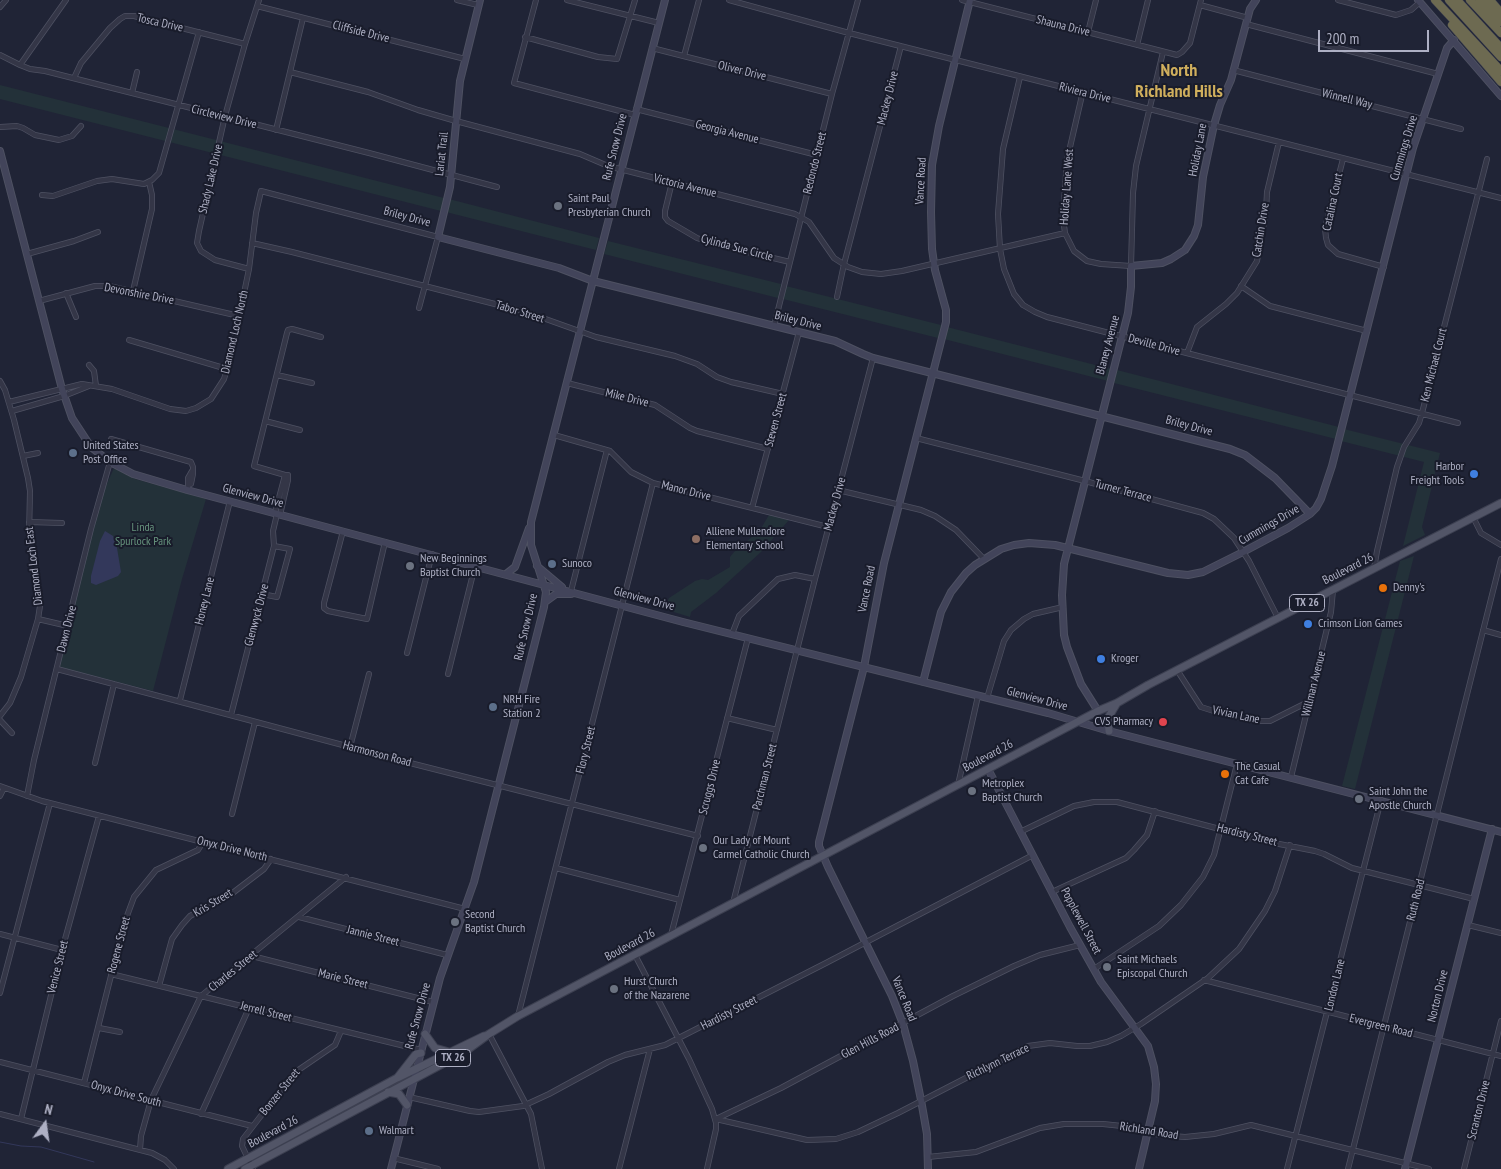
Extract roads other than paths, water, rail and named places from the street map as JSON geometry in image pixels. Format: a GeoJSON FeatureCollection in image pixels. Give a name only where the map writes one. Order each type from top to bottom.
{"type":"FeatureCollection","features":[{"type":"Feature","properties":{"kind":"highway"},"geometry":{"type":"LineString","coordinates":[[1435,0],[1501,71]]}},
{"type":"Feature","properties":{"kind":"highway"},"geometry":{"type":"LineString","coordinates":[[1449,0],[1501,56]]}},
{"type":"Feature","properties":{"kind":"highway"},"geometry":{"type":"LineString","coordinates":[[1457,0],[1501,48]]}},
{"type":"Feature","properties":{"kind":"highway"},"geometry":{"type":"LineString","coordinates":[[1470,0],[1501,33]]}},
{"type":"Feature","properties":{"kind":"highway"},"geometry":{"type":"LineString","coordinates":[[1480,0],[1501,22]]}},
{"type":"Feature","properties":{"kind":"highway"},"geometry":{"type":"LineString","coordinates":[[1490,0],[1501,13]]}},
{"type":"Feature","properties":{"kind":"highway"},"geometry":{"type":"LineString","coordinates":[[1446,12],[1450,23],[1501,82]]}},
{"type":"Feature","properties":{"kind":"main road","name":"Boulevard 26"},"geometry":{"type":"LineString","coordinates":[[228,1169],[330,1118],[388,1092],[463,1053],[518,1016],[1098,711],[1117,703],[1176,670],[1501,503]]}},
{"type":"Feature","properties":{"kind":"main road"},"geometry":{"type":"LineString","coordinates":[[1109,731],[1108,718],[1117,703]]}},
{"type":"Feature","properties":{"kind":"main road"},"geometry":{"type":"LineString","coordinates":[[1098,711],[1109,731]]}},
{"type":"Feature","properties":{"kind":"main road"},"geometry":{"type":"LineString","coordinates":[[425,1034],[435,1048],[450,1052]]}},
{"type":"Feature","properties":{"kind":"main road","name":"Boulevard 26"},"geometry":{"type":"LineString","coordinates":[[250,1168],[397,1078],[489,1034]]}},
{"type":"Feature","properties":{"kind":"main road"},"geometry":{"type":"LineString","coordinates":[[397,1078],[416,1054],[421,1051]]}},
{"type":"Feature","properties":{"kind":"main road"},"geometry":{"type":"LineString","coordinates":[[388,1092],[399,1094],[408,1101]]}},
{"type":"Feature","properties":{"kind":"street"},"geometry":{"type":"LineString","coordinates":[[0,7],[6,0]]}},
{"type":"Feature","properties":{"kind":"street"},"geometry":{"type":"LineString","coordinates":[[20,65],[66,0]]}},
{"type":"Feature","properties":{"kind":"street","name":"Shady Lake Drive"},"geometry":{"type":"LineString","coordinates":[[249,269],[215,260],[201,251],[197,245],[225,116],[244,44],[259,0]]}},
{"type":"Feature","properties":{"kind":"street"},"geometry":{"type":"LineString","coordinates":[[457,0],[479,3]]}},
{"type":"Feature","properties":{"kind":"street"},"geometry":{"type":"LineString","coordinates":[[536,0],[525,37],[598,56],[617,59],[635,0]]}},
{"type":"Feature","properties":{"kind":"street"},"geometry":{"type":"LineString","coordinates":[[567,0],[659,23]]}},
{"type":"Feature","properties":{"kind":"street","name":"Rufe Snow Drive"},"geometry":{"type":"LineString","coordinates":[[391,1169],[447,955],[474,882],[545,602],[546,592],[531,545],[531,522],[665,0]]}},
{"type":"Feature","properties":{"kind":"street"},"geometry":{"type":"LineString","coordinates":[[684,56],[699,0]]}},
{"type":"Feature","properties":{"kind":"street","name":"Riviera Drive"},"geometry":{"type":"LineString","coordinates":[[729,0],[849,34],[955,59],[1501,198]]}},
{"type":"Feature","properties":{"kind":"street","name":"Redondo Street"},"geometry":{"type":"LineString","coordinates":[[774,326],[832,94],[858,0]]}},
{"type":"Feature","properties":{"kind":"street","name":"Shauna Drive"},"geometry":{"type":"LineString","coordinates":[[962,0],[1163,52]]}},
{"type":"Feature","properties":{"kind":"street"},"geometry":{"type":"LineString","coordinates":[[1088,32],[1096,0]]}},
{"type":"Feature","properties":{"kind":"street"},"geometry":{"type":"LineString","coordinates":[[1137,45],[1148,0]]}},
{"type":"Feature","properties":{"kind":"street","name":"Holiday Lane"},"geometry":{"type":"LineString","coordinates":[[1131,266],[1162,263],[1171,259],[1185,250],[1194,236],[1198,224],[1203,176],[1214,125],[1234,70],[1250,9],[1256,0]]}},
{"type":"Feature","properties":{"kind":"street"},"geometry":{"type":"LineString","coordinates":[[1338,0],[1396,14],[1411,10],[1419,1],[1501,96]]}},
{"type":"Feature","properties":{"kind":"street"},"geometry":{"type":"LineString","coordinates":[[1494,0],[1501,7]]}},
{"type":"Feature","properties":{"kind":"street","name":"Vance Road"},"geometry":{"type":"LineString","coordinates":[[928,1169],[927,1134],[913,1061],[903,1024],[892,996],[819,846],[820,835],[864,667],[878,587],[946,316],[934,264],[931,212],[932,165],[939,126],[970,1]]}},
{"type":"Feature","properties":{"kind":"street","name":"Lariat Trail"},"geometry":{"type":"LineString","coordinates":[[419,308],[450,187],[464,59],[479,3]]}},
{"type":"Feature","properties":{"kind":"street"},"geometry":{"type":"LineString","coordinates":[[1163,52],[1177,55],[1190,43],[1201,3],[1247,21],[1438,74]]}},
{"type":"Feature","properties":{"kind":"street","name":"Cliffside Drive"},"geometry":{"type":"LineString","coordinates":[[257,6],[464,59]]}},
{"type":"Feature","properties":{"kind":"street","name":"Tosca Drive"},"geometry":{"type":"LineString","coordinates":[[74,78],[81,63],[110,28],[125,16],[134,16],[244,44]]}},
{"type":"Feature","properties":{"kind":"street"},"geometry":{"type":"LineString","coordinates":[[276,130],[303,18]]}},
{"type":"Feature","properties":{"kind":"street"},"geometry":{"type":"LineString","coordinates":[[42,195],[53,196],[97,181],[112,179],[138,183],[149,182],[161,170],[199,32]]}},
{"type":"Feature","properties":{"kind":"street","name":"Georgia Avenue"},"geometry":{"type":"LineString","coordinates":[[525,37],[514,83],[817,155]]}},
{"type":"Feature","properties":{"kind":"street","name":"Cummings Drive"},"geometry":{"type":"LineString","coordinates":[[923,682],[933,640],[946,601],[956,584],[966,573],[1001,549],[1029,543],[1046,544],[1183,575],[1203,572],[1288,528],[1310,514],[1319,503],[1326,486],[1417,135],[1447,48],[1454,40]]}},
{"type":"Feature","properties":{"kind":"street","name":"Mackey Drive"},"geometry":{"type":"LineString","coordinates":[[837,296],[901,46]]}},
{"type":"Feature","properties":{"kind":"street","name":"Oliver Drive"},"geometry":{"type":"LineString","coordinates":[[652,48],[832,94]]}},
{"type":"Feature","properties":{"kind":"street","name":"Blaney Avenue"},"geometry":{"type":"LineString","coordinates":[[1098,711],[1081,684],[1067,647],[1064,635],[1062,582],[1068,548],[1130,301],[1133,193],[1137,158],[1163,52]]}},
{"type":"Feature","properties":{"kind":"street","name":"Circleview Drive"},"geometry":{"type":"LineString","coordinates":[[0,54],[20,65],[497,187]]}},
{"type":"Feature","properties":{"kind":"street","name":"Winnell Way"},"geometry":{"type":"LineString","coordinates":[[1234,70],[1461,129]]}},
{"type":"Feature","properties":{"kind":"street"},"geometry":{"type":"LineString","coordinates":[[132,93],[137,72]]}},
{"type":"Feature","properties":{"kind":"street","name":"Victoria Avenue"},"geometry":{"type":"LineString","coordinates":[[290,72],[368,92],[456,121],[580,154],[621,170],[801,217]]}},
{"type":"Feature","properties":{"kind":"street","name":"Deville Drive"},"geometry":{"type":"LineString","coordinates":[[1020,77],[1001,164],[998,214],[1000,248],[1004,269],[1014,294],[1023,305],[1047,317],[1458,423]]}},
{"type":"Feature","properties":{"kind":"street","name":"Holiday Lane West"},"geometry":{"type":"LineString","coordinates":[[1083,92],[1067,160],[1063,218],[1065,233],[1074,251],[1087,261],[1131,266]]}},
{"type":"Feature","properties":{"kind":"street"},"geometry":{"type":"LineString","coordinates":[[0,127],[16,126],[35,135],[59,140],[72,136],[81,126]]}},
{"type":"Feature","properties":{"kind":"street","name":"Catchin Drive"},"geometry":{"type":"LineString","coordinates":[[1188,353],[1197,327],[1237,293],[1257,261],[1266,212],[1267,192],[1279,142]]}},
{"type":"Feature","properties":{"kind":"street","name":"Glenview Drive"},"geometry":{"type":"LineString","coordinates":[[0,151],[63,392],[72,418],[91,447],[110,462],[133,474],[188,488],[230,502],[732,634],[987,698],[1501,832]]}},
{"type":"Feature","properties":{"kind":"street","name":"Ken Michael Court"},"geometry":{"type":"LineString","coordinates":[[1374,569],[1376,551],[1397,467],[1404,447],[1422,413],[1487,158]]}},
{"type":"Feature","properties":{"kind":"street","name":"Catalina Court"},"geometry":{"type":"LineString","coordinates":[[1343,159],[1325,228],[1328,245],[1338,254],[1384,267]]}},
{"type":"Feature","properties":{"kind":"street"},"geometry":{"type":"LineString","coordinates":[[133,290],[152,209],[152,195],[149,182]]}},
{"type":"Feature","properties":{"kind":"street","name":"Cylinda Sue Circle"},"geometry":{"type":"LineString","coordinates":[[672,182],[665,211],[665,217],[668,221],[697,238],[714,244],[790,262]]}},
{"type":"Feature","properties":{"kind":"street","name":"Briley Drive"},"geometry":{"type":"LineString","coordinates":[[260,193],[261,191],[559,268],[593,281],[836,341],[873,358],[1195,438],[1238,452],[1275,478],[1310,514]]}},
{"type":"Feature","properties":{"kind":"street","name":"Diamond Loch North"},"geometry":{"type":"LineString","coordinates":[[63,392],[82,384],[96,386],[112,389],[170,409],[186,411],[196,408],[211,399],[219,389],[227,369],[249,269],[260,193]]}},
{"type":"Feature","properties":{"kind":"street"},"geometry":{"type":"LineString","coordinates":[[801,217],[809,222],[834,258],[862,272],[881,274],[934,264],[1065,233]]}},
{"type":"Feature","properties":{"kind":"street"},"geometry":{"type":"LineString","coordinates":[[27,254],[98,232]]}},
{"type":"Feature","properties":{"kind":"street","name":"Tabor Street"},"geometry":{"type":"LineString","coordinates":[[252,244],[526,312],[580,332],[675,356],[697,364],[717,377],[731,382],[782,394]]}},
{"type":"Feature","properties":{"kind":"street","name":"Devonshire Drive"},"geometry":{"type":"LineString","coordinates":[[39,301],[100,286],[133,290],[239,316]]}},
{"type":"Feature","properties":{"kind":"street"},"geometry":{"type":"LineString","coordinates":[[1241,286],[1270,306],[1367,331]]}},
{"type":"Feature","properties":{"kind":"street"},"geometry":{"type":"LineString","coordinates":[[66,293],[76,317]]}},
{"type":"Feature","properties":{"kind":"street"},"geometry":{"type":"LineString","coordinates":[[300,430],[265,421],[288,330],[292,329],[321,337]]}},
{"type":"Feature","properties":{"kind":"street","name":"Steven Street"},"geometry":{"type":"LineString","coordinates":[[752,508],[799,332]]}},
{"type":"Feature","properties":{"kind":"street"},"geometry":{"type":"LineString","coordinates":[[129,340],[227,369]]}},
{"type":"Feature","properties":{"kind":"street","name":"Mackey Drive"},"geometry":{"type":"LineString","coordinates":[[798,650],[828,527],[873,358]]}},
{"type":"Feature","properties":{"kind":"street"},"geometry":{"type":"LineString","coordinates":[[89,365],[94,371],[96,386]]}},
{"type":"Feature","properties":{"kind":"street"},"geometry":{"type":"LineString","coordinates":[[277,375],[312,383]]}},
{"type":"Feature","properties":{"kind":"street","name":"Diamond Loch East"},"geometry":{"type":"LineString","coordinates":[[0,381],[12,411],[30,486],[28,536],[40,596],[38,619],[17,688],[0,718]]}},
{"type":"Feature","properties":{"kind":"street","name":"Mike Drive"},"geometry":{"type":"LineString","coordinates":[[567,383],[655,405],[697,431],[768,448]]}},
{"type":"Feature","properties":{"kind":"street"},"geometry":{"type":"LineString","coordinates":[[9,402],[63,392]]}},
{"type":"Feature","properties":{"kind":"street"},"geometry":{"type":"LineString","coordinates":[[12,411],[63,392]]}},
{"type":"Feature","properties":{"kind":"street","name":"Glenwyck Drive"},"geometry":{"type":"LineString","coordinates":[[231,715],[274,546],[273,531],[285,474],[254,466],[265,421]]}},
{"type":"Feature","properties":{"kind":"street","name":"Manor Drive"},"geometry":{"type":"LineString","coordinates":[[554,435],[608,450],[631,472],[654,483],[828,527]]}},
{"type":"Feature","properties":{"kind":"street","name":"Turner Terrace"},"geometry":{"type":"LineString","coordinates":[[916,438],[1203,513],[1224,527],[1234,538],[1278,618]]}},
{"type":"Feature","properties":{"kind":"street"},"geometry":{"type":"LineString","coordinates":[[111,439],[191,462],[194,467],[186,483],[188,488]]}},
{"type":"Feature","properties":{"kind":"street"},"geometry":{"type":"LineString","coordinates":[[537,566],[568,590],[608,450]]}},
{"type":"Feature","properties":{"kind":"street"},"geometry":{"type":"LineString","coordinates":[[23,456],[38,454]]}},
{"type":"Feature","properties":{"kind":"street","name":"Dawn Drive"},"geometry":{"type":"LineString","coordinates":[[27,796],[56,669],[110,462]]}},
{"type":"Feature","properties":{"kind":"street","name":"Flory Street"},"geometry":{"type":"LineString","coordinates":[[518,1016],[654,483]]}},
{"type":"Feature","properties":{"kind":"street"},"geometry":{"type":"LineString","coordinates":[[838,490],[929,513],[944,520],[971,544],[984,559]]}},
{"type":"Feature","properties":{"kind":"street","name":"Honey Lane"},"geometry":{"type":"LineString","coordinates":[[180,700],[230,502]]}},
{"type":"Feature","properties":{"kind":"street"},"geometry":{"type":"LineString","coordinates":[[1473,517],[1481,533],[1501,545]]}},
{"type":"Feature","properties":{"kind":"street"},"geometry":{"type":"LineString","coordinates":[[29,522],[62,523]]}},
{"type":"Feature","properties":{"kind":"street"},"geometry":{"type":"LineString","coordinates":[[506,574],[515,567],[531,522]]}},
{"type":"Feature","properties":{"kind":"street"},"geometry":{"type":"LineString","coordinates":[[342,531],[324,608],[328,611],[367,619],[385,542]]}},
{"type":"Feature","properties":{"kind":"street"},"geometry":{"type":"LineString","coordinates":[[262,594],[277,597],[290,549],[274,546]]}},
{"type":"Feature","properties":{"kind":"street"},"geometry":{"type":"LineString","coordinates":[[407,652],[432,554]]}},
{"type":"Feature","properties":{"kind":"street","name":"Ruth Road"},"geometry":{"type":"LineString","coordinates":[[1348,1169],[1501,559]]}},
{"type":"Feature","properties":{"kind":"street"},"geometry":{"type":"LineString","coordinates":[[448,674],[475,566]]}},
{"type":"Feature","properties":{"kind":"street"},"geometry":{"type":"LineString","coordinates":[[732,634],[740,616],[778,579],[795,575],[815,580]]}},
{"type":"Feature","properties":{"kind":"street","name":"Willman Avenue"},"geometry":{"type":"LineString","coordinates":[[1291,777],[1331,612],[1333,590]]}},
{"type":"Feature","properties":{"kind":"street"},"geometry":{"type":"LineString","coordinates":[[545,602],[556,594],[581,594]]}},
{"type":"Feature","properties":{"kind":"street"},"geometry":{"type":"LineString","coordinates":[[987,698],[1004,641],[1011,630],[1033,614],[1063,607]]}},
{"type":"Feature","properties":{"kind":"street"},"geometry":{"type":"LineString","coordinates":[[38,619],[68,626]]}},
{"type":"Feature","properties":{"kind":"street"},"geometry":{"type":"LineString","coordinates":[[1483,630],[1501,635]]}},
{"type":"Feature","properties":{"kind":"street","name":"Scruggs Drive"},"geometry":{"type":"LineString","coordinates":[[671,936],[748,638]]}},
{"type":"Feature","properties":{"kind":"street","name":"Parchman Street"},"geometry":{"type":"LineString","coordinates":[[733,904],[798,650]]}},
{"type":"Feature","properties":{"kind":"street","name":"Harmonson Road"},"geometry":{"type":"LineString","coordinates":[[56,669],[698,836]]}},
{"type":"Feature","properties":{"kind":"street","name":"Vivian Lane"},"geometry":{"type":"LineString","coordinates":[[1176,670],[1201,707],[1220,713],[1255,721],[1270,721],[1310,701]]}},
{"type":"Feature","properties":{"kind":"street"},"geometry":{"type":"LineString","coordinates":[[350,747],[369,674]]}},
{"type":"Feature","properties":{"kind":"street"},"geometry":{"type":"LineString","coordinates":[[94,763],[114,684]]}},
{"type":"Feature","properties":{"kind":"street"},"geometry":{"type":"LineString","coordinates":[[958,785],[978,696]]}},
{"type":"Feature","properties":{"kind":"street"},"geometry":{"type":"LineString","coordinates":[[0,718],[12,733]]}},
{"type":"Feature","properties":{"kind":"street"},"geometry":{"type":"LineString","coordinates":[[727,718],[777,730]]}},
{"type":"Feature","properties":{"kind":"street"},"geometry":{"type":"LineString","coordinates":[[232,814],[255,722]]}},
{"type":"Feature","properties":{"kind":"street"},"geometry":{"type":"LineString","coordinates":[[1094,969],[1159,926],[1181,906],[1211,862],[1222,829],[1237,764]]}},
{"type":"Feature","properties":{"kind":"street","name":"Popplewell Street"},"geometry":{"type":"LineString","coordinates":[[988,769],[1080,945],[1105,988],[1148,1046],[1154,1067],[1155,1101],[1139,1169]]}},
{"type":"Feature","properties":{"kind":"street"},"geometry":{"type":"LineString","coordinates":[[0,796],[2,787]]}},
{"type":"Feature","properties":{"kind":"street","name":"Onyx Drive North"},"geometry":{"type":"LineString","coordinates":[[2,787],[98,816],[346,877],[465,909]]}},
{"type":"Feature","properties":{"kind":"street","name":"London Lane"},"geometry":{"type":"LineString","coordinates":[[1288,1169],[1381,800]]}},
{"type":"Feature","properties":{"kind":"street","name":"Hardisty Street"},"geometry":{"type":"LineString","coordinates":[[1020,832],[1074,806],[1094,802],[1117,802],[1324,854],[1346,866],[1474,899]]}},
{"type":"Feature","properties":{"kind":"street"},"geometry":{"type":"LineString","coordinates":[[0,993],[50,803]]}},
{"type":"Feature","properties":{"kind":"street"},"geometry":{"type":"LineString","coordinates":[[1052,892],[1126,858],[1147,834],[1155,812]]}},
{"type":"Feature","properties":{"kind":"street","name":"Venice Street"},"geometry":{"type":"LineString","coordinates":[[20,1119],[98,816]]}},
{"type":"Feature","properties":{"kind":"street","name":"Norton Drive"},"geometry":{"type":"LineString","coordinates":[[1406,1166],[1492,829]]}},
{"type":"Feature","properties":{"kind":"street","name":"Rogene Street"},"geometry":{"type":"LineString","coordinates":[[84,1083],[127,912],[139,890],[156,870],[198,850],[203,842]]}},
{"type":"Feature","properties":{"kind":"street","name":"Richlynn Terrace"},"geometry":{"type":"LineString","coordinates":[[716,1119],[807,1140],[843,1137],[858,1132],[1028,1046],[1050,1042],[1090,1046],[1107,1042],[1135,1028],[1204,980],[1220,968],[1239,948],[1265,911],[1279,881],[1290,846]]}},
{"type":"Feature","properties":{"kind":"street","name":"Hardisty Street"},"geometry":{"type":"LineString","coordinates":[[408,1101],[479,1112],[522,1106],[549,1094],[608,1062],[625,1055],[665,1045],[1033,855]]}},
{"type":"Feature","properties":{"kind":"street","name":"Kris Street"},"geometry":{"type":"LineString","coordinates":[[158,986],[172,939],[190,916],[230,895],[264,869],[271,859]]}},
{"type":"Feature","properties":{"kind":"street"},"geometry":{"type":"LineString","coordinates":[[556,868],[680,900]]}},
{"type":"Feature","properties":{"kind":"street","name":"Charles Street"},"geometry":{"type":"LineString","coordinates":[[140,1150],[141,1136],[151,1100],[202,996],[346,877]]}},
{"type":"Feature","properties":{"kind":"street","name":"Jannie Street"},"geometry":{"type":"LineString","coordinates":[[299,917],[447,955]]}},
{"type":"Feature","properties":{"kind":"street"},"geometry":{"type":"LineString","coordinates":[[1468,925],[1501,933]]}},
{"type":"Feature","properties":{"kind":"street"},"geometry":{"type":"LineString","coordinates":[[0,934],[62,950]]}},
{"type":"Feature","properties":{"kind":"street","name":"Glen Hills Road"},"geometry":{"type":"LineString","coordinates":[[716,1119],[781,1088],[1014,966],[1040,955],[1080,945]]}},
{"type":"Feature","properties":{"kind":"street"},"geometry":{"type":"LineString","coordinates":[[635,955],[679,1038],[716,1119],[716,1129],[707,1169]]}},
{"type":"Feature","properties":{"kind":"street","name":"Marie Street"},"geometry":{"type":"LineString","coordinates":[[252,956],[434,1002]]}},
{"type":"Feature","properties":{"kind":"street","name":"Jerrell Street"},"geometry":{"type":"LineString","coordinates":[[111,974],[421,1051]]}},
{"type":"Feature","properties":{"kind":"street","name":"Evergreen Road"},"geometry":{"type":"LineString","coordinates":[[1204,980],[1501,1056]]}},
{"type":"Feature","properties":{"kind":"street"},"geometry":{"type":"LineString","coordinates":[[202,1114],[249,1008]]}},
{"type":"Feature","properties":{"kind":"street","name":"Scranton Drive"},"geometry":{"type":"LineString","coordinates":[[1464,1169],[1501,1021]]}},
{"type":"Feature","properties":{"kind":"street"},"geometry":{"type":"LineString","coordinates":[[99,1028],[120,1032]]}},
{"type":"Feature","properties":{"kind":"street","name":"Bonzer Street"},"geometry":{"type":"LineString","coordinates":[[250,1168],[248,1158],[242,1146],[243,1140],[252,1126],[294,1073],[335,1045],[341,1030]]}},
{"type":"Feature","properties":{"kind":"street"},"geometry":{"type":"LineString","coordinates":[[489,1034],[532,1114],[542,1169]]}},
{"type":"Feature","properties":{"kind":"street"},"geometry":{"type":"LineString","coordinates":[[619,1169],[650,1049]]}},
{"type":"Feature","properties":{"kind":"street","name":"Onyx Drive South"},"geometry":{"type":"LineString","coordinates":[[0,1062],[252,1126]]}},
{"type":"Feature","properties":{"kind":"street"},"geometry":{"type":"LineString","coordinates":[[0,1114],[140,1150],[161,1157],[174,1169]]}},
{"type":"Feature","properties":{"kind":"street","name":"Richland Road"},"geometry":{"type":"LineString","coordinates":[[928,1157],[976,1152],[1040,1128],[1064,1124],[1103,1124],[1169,1136],[1196,1136],[1251,1125],[1406,1166],[1429,1169]]}},
{"type":"Feature","properties":{"kind":"street"},"geometry":{"type":"LineString","coordinates":[[393,1158],[438,1169]]}},
{"type":"Feature","properties":{"kind":"water"},"geometry":{"type":"Polygon","coordinates":[[[105,531],[113,536],[121,572],[118,576],[96,585],[91,583],[91,576],[100,541],[105,531]]]}},
{"type":"Feature","properties":{"kind":"waterway"},"geometry":{"type":"LineString","coordinates":[[0,1142],[41,1147],[94,1162]]}},
{"type":"Feature","properties":{"kind":"place","name":"Saint Paul Presbyterian Church"},"geometry":{"type":"Point","coordinates":[558,206]}},
{"type":"Feature","properties":{"kind":"place","name":"United States Post Office"},"geometry":{"type":"Point","coordinates":[73,453]}},
{"type":"Feature","properties":{"kind":"place","name":"Harbor Freight Tools"},"geometry":{"type":"Point","coordinates":[1474,474]}},
{"type":"Feature","properties":{"kind":"place","name":"Alliene Mullendore Elementary School"},"geometry":{"type":"Point","coordinates":[696,539]}},
{"type":"Feature","properties":{"kind":"place","name":"Sunoco"},"geometry":{"type":"Point","coordinates":[552,564]}},
{"type":"Feature","properties":{"kind":"place","name":"New Beginnings Baptist Church"},"geometry":{"type":"Point","coordinates":[410,566]}},
{"type":"Feature","properties":{"kind":"place","name":"Denny's"},"geometry":{"type":"Point","coordinates":[1383,588]}},
{"type":"Feature","properties":{"kind":"place","name":"Crimson Lion Games"},"geometry":{"type":"Point","coordinates":[1308,624]}},
{"type":"Feature","properties":{"kind":"place","name":"Kroger"},"geometry":{"type":"Point","coordinates":[1101,659]}},
{"type":"Feature","properties":{"kind":"place","name":"NRH Fire Station 2"},"geometry":{"type":"Point","coordinates":[493,707]}},
{"type":"Feature","properties":{"kind":"place","name":"CVS Pharmacy"},"geometry":{"type":"Point","coordinates":[1163,722]}},
{"type":"Feature","properties":{"kind":"place","name":"The Casual Cat Cafe"},"geometry":{"type":"Point","coordinates":[1225,774]}},
{"type":"Feature","properties":{"kind":"place","name":"Metroplex Baptist Church"},"geometry":{"type":"Point","coordinates":[972,791]}},
{"type":"Feature","properties":{"kind":"place","name":"Saint John the Apostle Church"},"geometry":{"type":"Point","coordinates":[1359,799]}},
{"type":"Feature","properties":{"kind":"place","name":"Our Lady of Mount Carmel Catholic Church"},"geometry":{"type":"Point","coordinates":[703,848]}},
{"type":"Feature","properties":{"kind":"place","name":"Second Baptist Church"},"geometry":{"type":"Point","coordinates":[455,922]}},
{"type":"Feature","properties":{"kind":"place","name":"Saint Michaels Episcopal Church"},"geometry":{"type":"Point","coordinates":[1107,967]}},
{"type":"Feature","properties":{"kind":"place","name":"Hurst Church of the Nazarene"},"geometry":{"type":"Point","coordinates":[614,989]}},
{"type":"Feature","properties":{"kind":"place","name":"Walmart"},"geometry":{"type":"Point","coordinates":[369,1131]}},
{"type":"Feature","properties":{"kind":"district","name":"North Richland Hills"},"geometry":{"type":"Point","coordinates":[1179,81]}},
{"type":"Feature","properties":{"kind":"park label","name":"Linda Spurlock Park"},"geometry":{"type":"Point","coordinates":[143,535]}}]}
